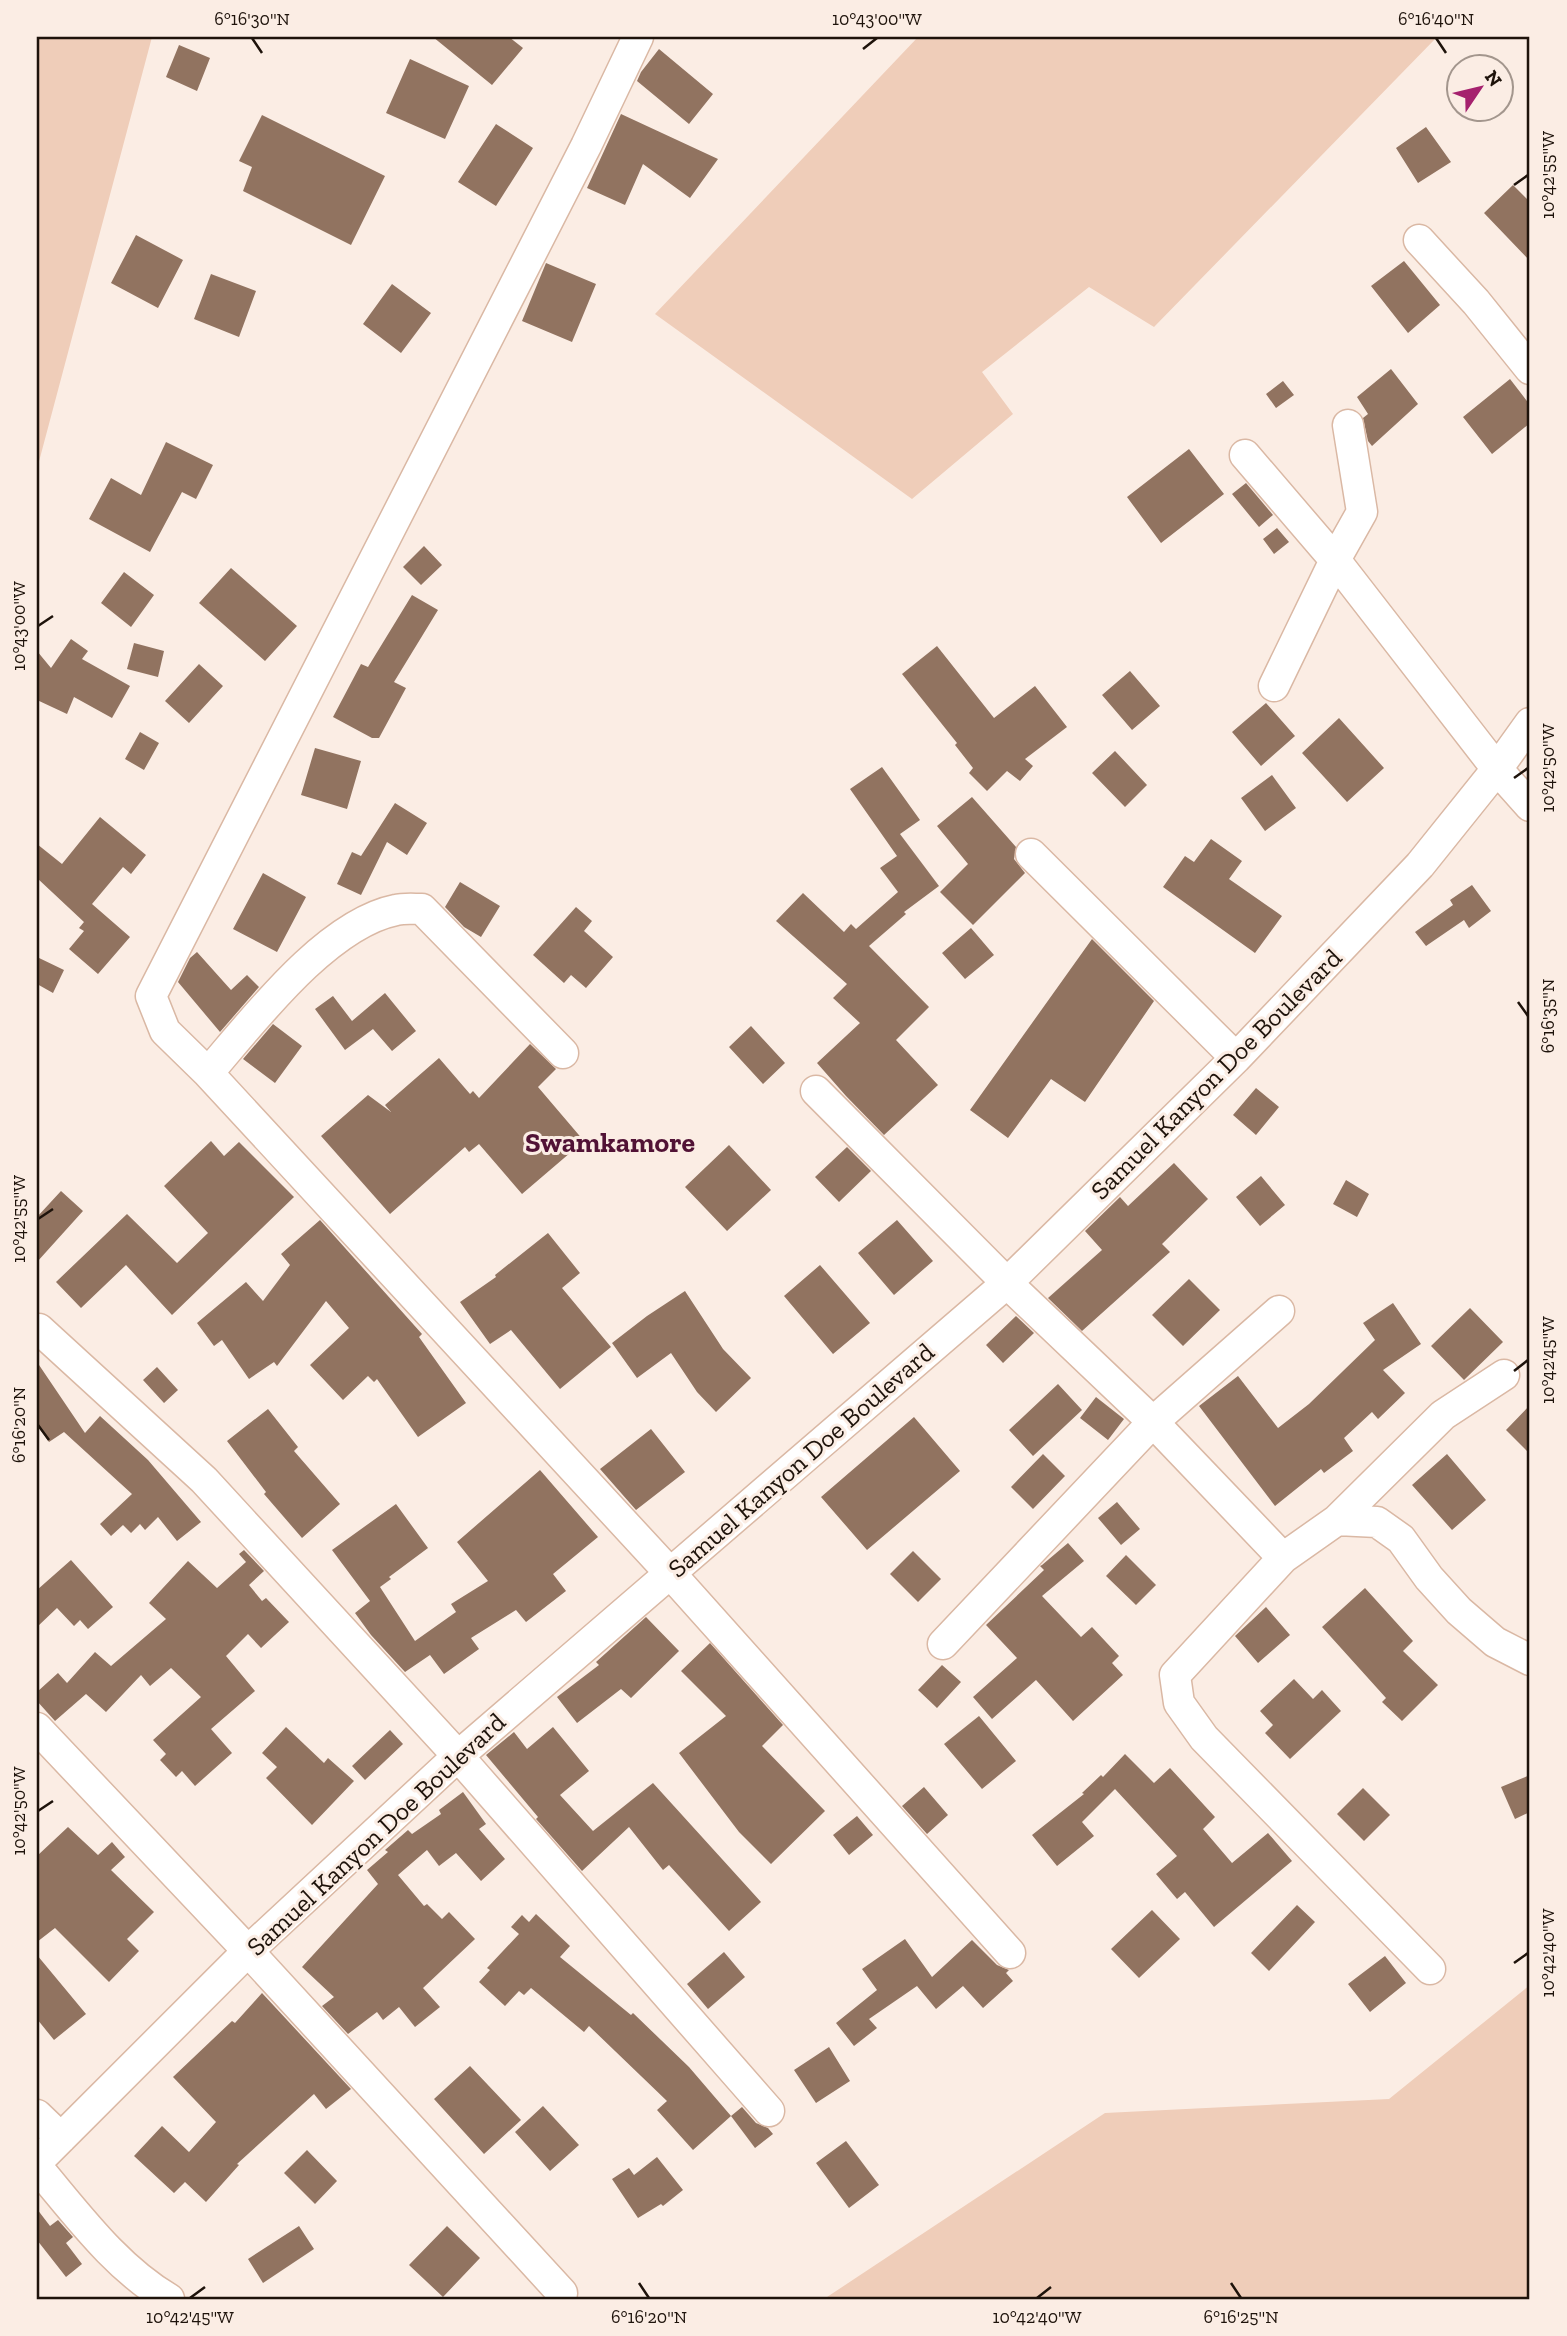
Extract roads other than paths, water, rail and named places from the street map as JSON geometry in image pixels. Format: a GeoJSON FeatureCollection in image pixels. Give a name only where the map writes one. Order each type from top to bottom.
{"type":"FeatureCollection","features":[{"type":"Feature","properties":{"kind":"street"},"geometry":{"type":"LineString","coordinates":[[638,37],[586,146],[151,996],[165,1031],[208,1073],[670,1573],[1010,1953]]}},
{"type":"Feature","properties":{"kind":"street"},"geometry":{"type":"LineString","coordinates":[[1419,240],[1476,302],[1530,369]]}},
{"type":"Feature","properties":{"kind":"street"},"geometry":{"type":"LineString","coordinates":[[1274,686],[1335,560],[1362,512],[1348,425]]}},
{"type":"Feature","properties":{"kind":"street"},"geometry":{"type":"LineString","coordinates":[[1245,455],[1335,560],[1497,769],[1530,806]]}},
{"type":"Feature","properties":{"kind":"street","name":"Samuel Kanyon Doe Boulevard"},"geometry":{"type":"LineString","coordinates":[[37,2164],[248,1951],[458,1756],[1007,1283],[1236,1058],[1420,865],[1530,723]]}},
{"type":"Feature","properties":{"kind":"street"},"geometry":{"type":"LineString","coordinates":[[1031,854],[1236,1058]]}},
{"type":"Feature","properties":{"kind":"street"},"geometry":{"type":"LineString","coordinates":[[208,1073],[287,982],[349,929],[395,910],[422,909],[563,1053]]}},
{"type":"Feature","properties":{"kind":"street"},"geometry":{"type":"LineString","coordinates":[[816,1091],[1007,1283],[1153,1422],[1283,1558]]}},
{"type":"Feature","properties":{"kind":"street"},"geometry":{"type":"LineString","coordinates":[[943,1644],[1153,1422],[1279,1311]]}},
{"type":"Feature","properties":{"kind":"street"},"geometry":{"type":"LineString","coordinates":[[39,1329],[204,1480],[458,1756],[769,2111]]}},
{"type":"Feature","properties":{"kind":"street"},"geometry":{"type":"LineString","coordinates":[[1430,1969],[1204,1738],[1179,1703],[1175,1675],[1283,1558],[1337,1520],[1443,1415],[1504,1375]]}},
{"type":"Feature","properties":{"kind":"street"},"geometry":{"type":"LineString","coordinates":[[1337,1520],[1377,1522],[1401,1539],[1429,1578],[1459,1611],[1495,1642],[1530,1660]]}},
{"type":"Feature","properties":{"kind":"street"},"geometry":{"type":"LineString","coordinates":[[37,1728],[248,1951],[562,2293]]}},
{"type":"Feature","properties":{"kind":"street"},"geometry":{"type":"LineString","coordinates":[[37,2115],[61,2138]]}},
{"type":"Feature","properties":{"kind":"street"},"geometry":{"type":"LineString","coordinates":[[37,2164],[106,2247],[150,2288],[169,2299]]}},
{"type":"Feature","properties":{"kind":"district","name":"Swamkamore"},"geometry":{"type":"Point","coordinates":[610,1142]}}]}
